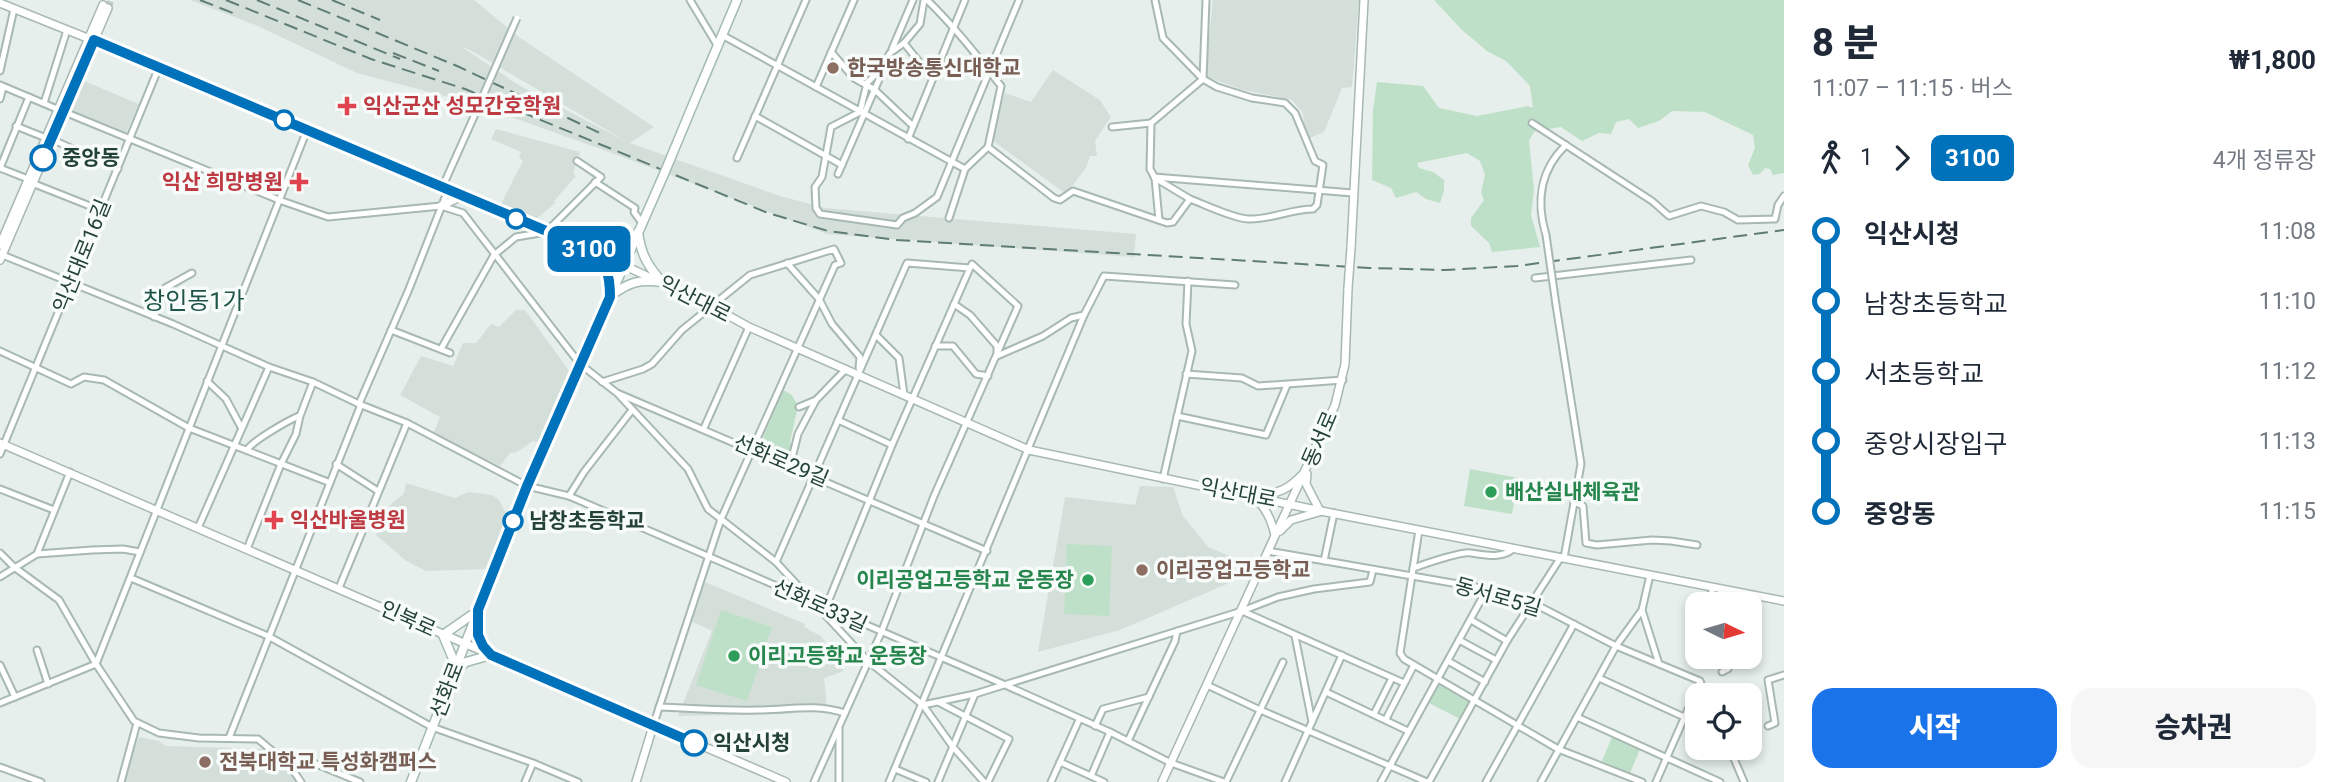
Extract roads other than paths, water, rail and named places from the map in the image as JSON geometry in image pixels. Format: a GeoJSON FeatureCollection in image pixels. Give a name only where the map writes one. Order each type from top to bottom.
{"type":"FeatureCollection","features":[{"type":"Feature","properties":{"kind":"main road"},"geometry":{"type":"LineString","coordinates":[[717,45],[737,0]]}},
{"type":"Feature","properties":{"kind":"main road","name":"선화로"},"geometry":{"type":"LineString","coordinates":[[411,782],[527,486],[664,174],[717,45]]}},
{"type":"Feature","properties":{"kind":"main road"},"geometry":{"type":"LineString","coordinates":[[589,249],[605,250],[623,246],[640,227]]}},
{"type":"Feature","properties":{"kind":"main road"},"geometry":{"type":"LineString","coordinates":[[640,227],[641,251],[646,265],[662,282]]}},
{"type":"Feature","properties":{"kind":"main road"},"geometry":{"type":"LineString","coordinates":[[589,249],[603,262],[610,278],[610,297]]}},
{"type":"Feature","properties":{"kind":"main road"},"geometry":{"type":"LineString","coordinates":[[610,297],[640,279],[662,282]]}},
{"type":"Feature","properties":{"kind":"main road"},"geometry":{"type":"LineString","coordinates":[[453,673],[453,659],[443,635],[478,610]]}},
{"type":"Feature","properties":{"kind":"main road"},"geometry":{"type":"LineString","coordinates":[[453,673],[466,662],[491,655],[478,635],[478,610]]}},
{"type":"Feature","properties":{"kind":"street"},"geometry":{"type":"LineString","coordinates":[[690,0],[717,45]]}},
{"type":"Feature","properties":{"kind":"street"},"geometry":{"type":"LineString","coordinates":[[737,158],[806,0]]}},
{"type":"Feature","properties":{"kind":"street"},"geometry":{"type":"LineString","coordinates":[[816,88],[853,0]]}},
{"type":"Feature","properties":{"kind":"street"},"geometry":{"type":"LineString","coordinates":[[838,174],[913,0]]}},
{"type":"Feature","properties":{"kind":"street"},"geometry":{"type":"LineString","coordinates":[[862,114],[866,86],[890,53],[904,43],[919,24],[926,0],[945,18],[1002,86],[1002,92],[996,102],[988,147],[965,169],[949,218]]}},
{"type":"Feature","properties":{"kind":"street"},"geometry":{"type":"LineString","coordinates":[[908,139],[965,0]]}},
{"type":"Feature","properties":{"kind":"street"},"geometry":{"type":"LineString","coordinates":[[862,114],[831,127],[822,177],[815,187],[816,208],[820,214],[897,225],[903,218],[937,197],[1019,0]]}},
{"type":"Feature","properties":{"kind":"street"},"geometry":{"type":"LineString","coordinates":[[1155,0],[1163,38],[1203,79],[1217,87],[1252,98],[1285,103],[1295,113],[1315,161],[1323,165],[1317,205],[1313,209],[1294,209],[1281,215],[1247,219],[1190,200],[1155,178]]}},
{"type":"Feature","properties":{"kind":"street"},"geometry":{"type":"LineString","coordinates":[[1112,127],[1151,123],[1203,79],[1206,0]]}},
{"type":"Feature","properties":{"kind":"street"},"geometry":{"type":"LineString","coordinates":[[1155,178],[1353,192],[1364,0]]}},
{"type":"Feature","properties":{"kind":"street","name":"익산대로"},"geometry":{"type":"LineString","coordinates":[[0,3],[159,67],[589,249],[662,282],[749,327],[1029,450],[1321,511],[1784,601]]}},
{"type":"Feature","properties":{"kind":"street"},"geometry":{"type":"LineString","coordinates":[[0,246],[106,6]]}},
{"type":"Feature","properties":{"kind":"street"},"geometry":{"type":"LineString","coordinates":[[0,71],[14,9]]}},
{"type":"Feature","properties":{"kind":"street"},"geometry":{"type":"LineString","coordinates":[[229,738],[359,404],[442,206],[445,189],[472,121],[517,18]]}},
{"type":"Feature","properties":{"kind":"street"},"geometry":{"type":"LineString","coordinates":[[44,103],[67,30]]}},
{"type":"Feature","properties":{"kind":"street"},"geometry":{"type":"LineString","coordinates":[[722,35],[965,169]]}},
{"type":"Feature","properties":{"kind":"street"},"geometry":{"type":"LineString","coordinates":[[904,43],[932,78]]}},
{"type":"Feature","properties":{"kind":"street"},"geometry":{"type":"LineString","coordinates":[[831,52],[853,78],[875,90],[913,126]]}},
{"type":"Feature","properties":{"kind":"street","name":"익산대로16길"},"geometry":{"type":"LineString","coordinates":[[0,454],[2,443],[36,368],[159,67]]}},
{"type":"Feature","properties":{"kind":"street"},"geometry":{"type":"LineString","coordinates":[[0,99],[2,86],[328,218],[442,206],[462,196]]}},
{"type":"Feature","properties":{"kind":"street"},"geometry":{"type":"LineString","coordinates":[[29,97],[0,168],[100,209]]}},
{"type":"Feature","properties":{"kind":"street"},"geometry":{"type":"LineString","coordinates":[[755,117],[842,165]]}},
{"type":"Feature","properties":{"kind":"street"},"geometry":{"type":"LineString","coordinates":[[1532,122],[1651,201],[1669,216],[1701,206],[1724,212],[1738,220],[1775,219],[1778,205],[1784,196]]}},
{"type":"Feature","properties":{"kind":"street"},"geometry":{"type":"LineString","coordinates":[[1151,123],[1150,169],[1155,178],[1158,220]]}},
{"type":"Feature","properties":{"kind":"street"},"geometry":{"type":"LineString","coordinates":[[16,126],[118,169]]}},
{"type":"Feature","properties":{"kind":"street"},"geometry":{"type":"LineString","coordinates":[[0,703],[96,664],[307,130]]}},
{"type":"Feature","properties":{"kind":"street"},"geometry":{"type":"LineString","coordinates":[[1207,685],[1308,732],[1428,782],[1507,641],[1562,558],[1581,464],[1540,206],[1553,158],[1566,145]]}},
{"type":"Feature","properties":{"kind":"street"},"geometry":{"type":"LineString","coordinates":[[988,147],[1060,200],[1073,191],[1167,223],[1173,222],[1190,200]]}},
{"type":"Feature","properties":{"kind":"street"},"geometry":{"type":"LineString","coordinates":[[441,349],[494,255],[516,237],[546,232],[601,177],[577,162]]}},
{"type":"Feature","properties":{"kind":"street"},"geometry":{"type":"LineString","coordinates":[[1,256],[30,181]]}},
{"type":"Feature","properties":{"kind":"street"},"geometry":{"type":"LineString","coordinates":[[595,183],[635,208],[640,227]]}},
{"type":"Feature","properties":{"kind":"street","name":"동서로"},"geometry":{"type":"LineString","coordinates":[[1162,782],[1335,405],[1343,380],[1353,192]]}},
{"type":"Feature","properties":{"kind":"street","name":"선화로29길"},"geometry":{"type":"LineString","coordinates":[[442,206],[463,213],[580,365],[617,393],[987,551]]}},
{"type":"Feature","properties":{"kind":"street"},"geometry":{"type":"LineString","coordinates":[[602,382],[652,364],[682,330],[750,275],[834,249],[841,263],[835,265],[819,299],[721,519],[636,782]]}},
{"type":"Feature","properties":{"kind":"street","name":"선화로33길"},"geometry":{"type":"LineString","coordinates":[[1,256],[154,317],[269,367],[313,382],[407,423],[527,486],[569,496],[1003,684],[1171,763],[1225,782]]}},
{"type":"Feature","properties":{"kind":"street"},"geometry":{"type":"LineString","coordinates":[[1535,278],[1692,260]]}},
{"type":"Feature","properties":{"kind":"street"},"geometry":{"type":"LineString","coordinates":[[776,562],[907,262],[970,268]]}},
{"type":"Feature","properties":{"kind":"street"},"geometry":{"type":"LineString","coordinates":[[787,263],[819,299],[832,324],[860,357],[858,374]]}},
{"type":"Feature","properties":{"kind":"street"},"geometry":{"type":"LineString","coordinates":[[814,782],[881,633],[923,525],[1018,306],[972,264],[892,445],[826,607]]}},
{"type":"Feature","properties":{"kind":"street"},"geometry":{"type":"LineString","coordinates":[[154,317],[165,288],[192,273]]}},
{"type":"Feature","properties":{"kind":"street"},"geometry":{"type":"LineString","coordinates":[[889,782],[1084,315],[1104,276],[1235,285]]}},
{"type":"Feature","properties":{"kind":"street"},"geometry":{"type":"LineString","coordinates":[[1163,478],[1192,351],[1186,324],[1188,281]]}},
{"type":"Feature","properties":{"kind":"street"},"geometry":{"type":"LineString","coordinates":[[954,304],[970,316],[997,346],[998,355]]}},
{"type":"Feature","properties":{"kind":"street"},"geometry":{"type":"LineString","coordinates":[[998,355],[1043,336],[1071,318],[1084,315]]}},
{"type":"Feature","properties":{"kind":"street"},"geometry":{"type":"LineString","coordinates":[[704,428],[749,327]]}},
{"type":"Feature","properties":{"kind":"street"},"geometry":{"type":"LineString","coordinates":[[391,330],[450,353]]}},
{"type":"Feature","properties":{"kind":"street"},"geometry":{"type":"LineString","coordinates":[[876,335],[899,358],[904,395]]}},
{"type":"Feature","properties":{"kind":"street"},"geometry":{"type":"LineString","coordinates":[[935,346],[953,346],[975,373],[988,376]]}},
{"type":"Feature","properties":{"kind":"street"},"geometry":{"type":"LineString","coordinates":[[0,351],[71,384],[84,377],[104,380],[189,428],[328,482]]}},
{"type":"Feature","properties":{"kind":"street"},"geometry":{"type":"LineString","coordinates":[[198,528],[269,367]]}},
{"type":"Feature","properties":{"kind":"street"},"geometry":{"type":"LineString","coordinates":[[790,466],[799,434],[816,400],[846,369]]}},
{"type":"Feature","properties":{"kind":"street","name":"동서로"},"geometry":{"type":"LineString","coordinates":[[1186,374],[1242,377],[1258,386],[1343,380]]}},
{"type":"Feature","properties":{"kind":"street"},"geometry":{"type":"LineString","coordinates":[[207,381],[226,399],[242,427]]}},
{"type":"Feature","properties":{"kind":"street"},"geometry":{"type":"LineString","coordinates":[[247,549],[296,434],[313,382]]}},
{"type":"Feature","properties":{"kind":"street"},"geometry":{"type":"LineString","coordinates":[[1177,416],[1266,435],[1287,385]]}},
{"type":"Feature","properties":{"kind":"street"},"geometry":{"type":"LineString","coordinates":[[617,393],[688,469],[708,509],[776,562],[868,660],[923,705],[953,747],[986,782],[1009,739],[967,715],[939,703]]}},
{"type":"Feature","properties":{"kind":"street"},"geometry":{"type":"LineString","coordinates":[[799,407],[816,400]]}},
{"type":"Feature","properties":{"kind":"street"},"geometry":{"type":"LineString","coordinates":[[569,496],[632,410]]}},
{"type":"Feature","properties":{"kind":"street"},"geometry":{"type":"LineString","coordinates":[[247,450],[249,445],[272,433],[285,422],[300,416]]}},
{"type":"Feature","properties":{"kind":"street"},"geometry":{"type":"LineString","coordinates":[[838,420],[892,445]]}},
{"type":"Feature","properties":{"kind":"street"},"geometry":{"type":"LineString","coordinates":[[339,588],[407,423]]}},
{"type":"Feature","properties":{"kind":"street","name":"인북로"},"geometry":{"type":"LineString","coordinates":[[2,443],[776,780],[786,782]]}},
{"type":"Feature","properties":{"kind":"street"},"geometry":{"type":"LineString","coordinates":[[336,464],[378,491]]}},
{"type":"Feature","properties":{"kind":"street"},"geometry":{"type":"LineString","coordinates":[[1254,496],[1279,493],[1290,488],[1307,470]]}},
{"type":"Feature","properties":{"kind":"street"},"geometry":{"type":"LineString","coordinates":[[1275,536],[1291,520],[1321,511],[1306,484],[1307,470]]}},
{"type":"Feature","properties":{"kind":"street"},"geometry":{"type":"LineString","coordinates":[[37,554],[70,472]]}},
{"type":"Feature","properties":{"kind":"street"},"geometry":{"type":"LineString","coordinates":[[0,489],[54,510]]}},
{"type":"Feature","properties":{"kind":"street"},"geometry":{"type":"LineString","coordinates":[[1254,496],[1271,520],[1275,536]]}},
{"type":"Feature","properties":{"kind":"street"},"geometry":{"type":"LineString","coordinates":[[1574,502],[1583,506],[1586,543],[1597,545],[1671,541],[1698,545]]}},
{"type":"Feature","properties":{"kind":"street"},"geometry":{"type":"LineString","coordinates":[[1324,561],[1334,513]]}},
{"type":"Feature","properties":{"kind":"street"},"geometry":{"type":"LineString","coordinates":[[1419,530],[1400,653],[1404,659],[1558,749],[1642,782]]}},
{"type":"Feature","properties":{"kind":"street","name":"익산대로"},"geometry":{"type":"LineString","coordinates":[[1413,568],[1470,552],[1481,556],[1508,554],[1514,548]]}},
{"type":"Feature","properties":{"kind":"street"},"geometry":{"type":"LineString","coordinates":[[0,577],[37,554],[92,550],[140,552]]}},
{"type":"Feature","properties":{"kind":"street","name":"동서로5길"},"geometry":{"type":"LineString","coordinates":[[1268,551],[1487,589],[1531,602],[1616,646],[1700,681]]}},
{"type":"Feature","properties":{"kind":"street"},"geometry":{"type":"LineString","coordinates":[[0,553],[14,567],[59,600],[96,664],[134,721],[159,733],[199,738],[258,739],[277,754],[302,782]]}},
{"type":"Feature","properties":{"kind":"street"},"geometry":{"type":"LineString","coordinates":[[923,705],[975,694],[1290,594],[1370,582],[1373,570]]}},
{"type":"Feature","properties":{"kind":"street"},"geometry":{"type":"LineString","coordinates":[[1542,782],[1616,646],[1642,610],[1650,575]]}},
{"type":"Feature","properties":{"kind":"street"},"geometry":{"type":"LineString","coordinates":[[131,578],[268,636],[432,727],[578,782]]}},
{"type":"Feature","properties":{"kind":"street"},"geometry":{"type":"LineString","coordinates":[[1712,592],[1713,588]]}},
{"type":"Feature","properties":{"kind":"street"},"geometry":{"type":"LineString","coordinates":[[1381,782],[1487,589]]}},
{"type":"Feature","properties":{"kind":"street"},"geometry":{"type":"LineString","coordinates":[[1642,610],[1659,665]]}},
{"type":"Feature","properties":{"kind":"street"},"geometry":{"type":"LineString","coordinates":[[1242,611],[1404,683]]}},
{"type":"Feature","properties":{"kind":"street"},"geometry":{"type":"LineString","coordinates":[[1471,620],[1507,641]]}},
{"type":"Feature","properties":{"kind":"street"},"geometry":{"type":"LineString","coordinates":[[1486,782],[1574,624]]}},
{"type":"Feature","properties":{"kind":"street"},"geometry":{"type":"LineString","coordinates":[[1128,741],[1175,641],[1177,631]]}},
{"type":"Feature","properties":{"kind":"street"},"geometry":{"type":"LineString","coordinates":[[1295,636],[1312,722]]}},
{"type":"Feature","properties":{"kind":"street"},"geometry":{"type":"LineString","coordinates":[[1460,640],[1496,660]]}},
{"type":"Feature","properties":{"kind":"street"},"geometry":{"type":"LineString","coordinates":[[37,650],[48,684]]}},
{"type":"Feature","properties":{"kind":"street"},"geometry":{"type":"LineString","coordinates":[[1285,782],[1342,655]]}},
{"type":"Feature","properties":{"kind":"street"},"geometry":{"type":"LineString","coordinates":[[1448,661],[1485,682]]}},
{"type":"Feature","properties":{"kind":"street"},"geometry":{"type":"LineString","coordinates":[[1225,782],[1283,662]]}},
{"type":"Feature","properties":{"kind":"street"},"geometry":{"type":"LineString","coordinates":[[0,665],[15,697]]}},
{"type":"Feature","properties":{"kind":"street"},"geometry":{"type":"LineString","coordinates":[[1385,719],[1414,665]]}},
{"type":"Feature","properties":{"kind":"street"},"geometry":{"type":"LineString","coordinates":[[1722,672],[1728,669]]}},
{"type":"Feature","properties":{"kind":"street"},"geometry":{"type":"LineString","coordinates":[[1775,723],[1768,680],[1784,675]]}},
{"type":"Feature","properties":{"kind":"street"},"geometry":{"type":"LineString","coordinates":[[1374,714],[1392,678]]}},
{"type":"Feature","properties":{"kind":"street"},"geometry":{"type":"LineString","coordinates":[[1599,678],[1684,717]]}},
{"type":"Feature","properties":{"kind":"street"},"geometry":{"type":"LineString","coordinates":[[1656,782],[1700,681]]}},
{"type":"Feature","properties":{"kind":"street"},"geometry":{"type":"LineString","coordinates":[[1326,692],[1408,731]]}},
{"type":"Feature","properties":{"kind":"street"},"geometry":{"type":"LineString","coordinates":[[938,782],[975,694]]}},
{"type":"Feature","properties":{"kind":"street"},"geometry":{"type":"LineString","coordinates":[[1095,726],[1103,709],[1149,697]]}},
{"type":"Feature","properties":{"kind":"street"},"geometry":{"type":"LineString","coordinates":[[659,707],[757,710],[803,706],[822,707],[845,713]]}},
{"type":"Feature","properties":{"kind":"street"},"geometry":{"type":"LineString","coordinates":[[1577,717],[1720,782]]}},
{"type":"Feature","properties":{"kind":"street"},"geometry":{"type":"LineString","coordinates":[[1768,726],[1784,719]]}},
{"type":"Feature","properties":{"kind":"street"},"geometry":{"type":"LineString","coordinates":[[1051,782],[1079,720]]}},
{"type":"Feature","properties":{"kind":"street"},"geometry":{"type":"LineString","coordinates":[[121,782],[137,723]]}},
{"type":"Feature","properties":{"kind":"street"},"geometry":{"type":"LineString","coordinates":[[839,726],[839,782]]}},
{"type":"Feature","properties":{"kind":"street"},"geometry":{"type":"LineString","coordinates":[[1091,776],[1110,732]]}},
{"type":"Feature","properties":{"kind":"street"},"geometry":{"type":"LineString","coordinates":[[277,754],[304,759],[360,782]]}},
{"type":"Feature","properties":{"kind":"street"},"geometry":{"type":"LineString","coordinates":[[1735,760],[1744,782]]}},
{"type":"Feature","properties":{"kind":"street"},"geometry":{"type":"LineString","coordinates":[[1060,762],[1104,782]]}},
{"type":"Feature","properties":{"kind":"street"},"geometry":{"type":"LineString","coordinates":[[525,782],[533,763]]}},
{"type":"Feature","properties":{"kind":"street"},"geometry":{"type":"LineString","coordinates":[[0,767],[41,782]]}},
{"type":"Feature","properties":{"kind":"street"},"geometry":{"type":"LineString","coordinates":[[895,769],[926,782]]}},
{"type":"Feature","properties":{"kind":"tunnel"},"geometry":{"type":"LineString","coordinates":[[108,8],[111,0]]}},
{"type":"Feature","properties":{"kind":"railway"},"geometry":{"type":"LineString","coordinates":[[200,0],[238,15]]}},
{"type":"Feature","properties":{"kind":"railway"},"geometry":{"type":"LineString","coordinates":[[226,0],[371,59],[465,89],[768,213],[828,231],[896,240],[1369,268],[1445,270],[1517,266],[1784,230]]}},
{"type":"Feature","properties":{"kind":"railway"},"geometry":{"type":"LineString","coordinates":[[257,0],[400,59]]}},
{"type":"Feature","properties":{"kind":"railway"},"geometry":{"type":"LineString","coordinates":[[298,0],[457,66],[604,135]]}},
{"type":"Feature","properties":{"kind":"railway"},"geometry":{"type":"LineString","coordinates":[[332,0],[380,20]]}},
{"type":"Feature","properties":{"kind":"railway"},"geometry":{"type":"LineString","coordinates":[[393,53],[439,71]]}},
{"type":"Feature","properties":{"kind":"place","name":"한국방송통신대학교"},"geometry":{"type":"Point","coordinates":[833,68]}},
{"type":"Feature","properties":{"kind":"place","name":"익산군산 성모간호학원"},"geometry":{"type":"Point","coordinates":[347,106]}},
{"type":"Feature","properties":{"kind":"place","name":"중앙동"},"geometry":{"type":"Point","coordinates":[43,158]}},
{"type":"Feature","properties":{"kind":"place","name":"익산 희망병원"},"geometry":{"type":"Point","coordinates":[299,182]}},
{"type":"Feature","properties":{"kind":"place","name":"배산실내체육관"},"geometry":{"type":"Point","coordinates":[1491,492]}},
{"type":"Feature","properties":{"kind":"place","name":"익산바울병원"},"geometry":{"type":"Point","coordinates":[274,520]}},
{"type":"Feature","properties":{"kind":"place","name":"남창초등학교"},"geometry":{"type":"Point","coordinates":[513,521]}},
{"type":"Feature","properties":{"kind":"place","name":"이리공업고등학교"},"geometry":{"type":"Point","coordinates":[1142,570]}},
{"type":"Feature","properties":{"kind":"place","name":"이리공업고등학교 운동장"},"geometry":{"type":"Point","coordinates":[1088,580]}},
{"type":"Feature","properties":{"kind":"place","name":"이리고등학교 운동장"},"geometry":{"type":"Point","coordinates":[734,656]}},
{"type":"Feature","properties":{"kind":"place","name":"익산시청"},"geometry":{"type":"Point","coordinates":[694,743]}},
{"type":"Feature","properties":{"kind":"place","name":"전북대학교 특성화캠퍼스"},"geometry":{"type":"Point","coordinates":[205,762]}},
{"type":"Feature","properties":{"kind":"district","name":"창인동1가"},"geometry":{"type":"Point","coordinates":[194,301]}}]}
